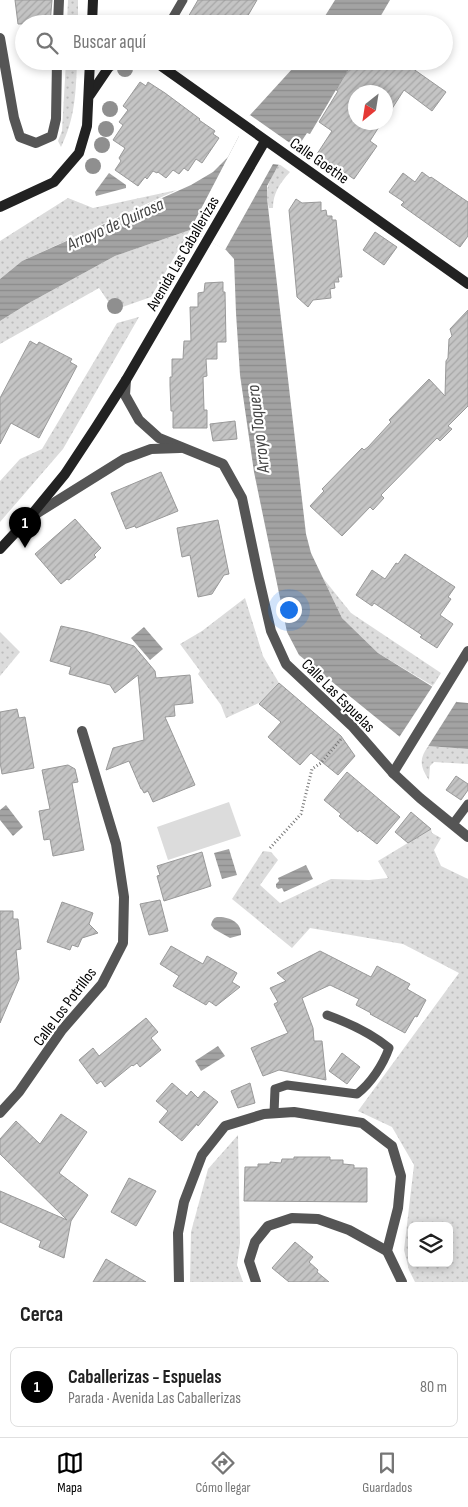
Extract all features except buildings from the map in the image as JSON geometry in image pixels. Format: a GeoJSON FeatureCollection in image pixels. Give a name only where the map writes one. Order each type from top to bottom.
{"type":"FeatureCollection","features":[{"type":"Feature","properties":{"kind":"main road"},"geometry":{"type":"LineString","coordinates":[[92,15],[93,0]]}},
{"type":"Feature","properties":{"kind":"main road"},"geometry":{"type":"LineString","coordinates":[[0,207],[54,182],[79,153],[87,126],[90,70]]}},
{"type":"Feature","properties":{"kind":"main road"},"geometry":{"type":"LineString","coordinates":[[88,98],[107,70]]}},
{"type":"Feature","properties":{"kind":"main road","name":"Calle Goethe"},"geometry":{"type":"LineString","coordinates":[[168,70],[468,284]]}},
{"type":"Feature","properties":{"kind":"main road","name":"Avenida Las Caballerizas"},"geometry":{"type":"LineString","coordinates":[[0,549],[28,519],[65,474],[126,380],[265,141]]}},
{"type":"Feature","properties":{"kind":"street"},"geometry":{"type":"LineString","coordinates":[[58,15],[59,0]]}},
{"type":"Feature","properties":{"kind":"street"},"geometry":{"type":"LineString","coordinates":[[0,38],[14,118],[20,136],[36,144],[52,136],[56,119],[57,70]]}},
{"type":"Feature","properties":{"kind":"street"},"geometry":{"type":"LineString","coordinates":[[126,380],[125,396],[139,420],[159,438],[185,448]]}},
{"type":"Feature","properties":{"kind":"street","name":"Avenida Las Caballerizas"},"geometry":{"type":"LineString","coordinates":[[28,519],[124,459],[151,449],[185,448]]}},
{"type":"Feature","properties":{"kind":"street","name":"Calle Las Espuelas"},"geometry":{"type":"LineString","coordinates":[[185,448],[223,464],[242,498],[271,631],[286,664],[352,726],[393,773],[420,798],[468,836]]}},
{"type":"Feature","properties":{"kind":"street"},"geometry":{"type":"LineString","coordinates":[[393,773],[468,651]]}},
{"type":"Feature","properties":{"kind":"street","name":"Calle Los Potrillos"},"geometry":{"type":"LineString","coordinates":[[0,1113],[19,1092],[62,1030],[102,984],[123,943],[124,898],[116,844],[82,731]]}},
{"type":"Feature","properties":{"kind":"street"},"geometry":{"type":"LineString","coordinates":[[179,1282],[178,1233],[184,1202],[202,1156],[225,1126],[264,1114],[294,1112],[362,1123],[392,1146],[401,1176],[398,1208],[388,1251]]}},
{"type":"Feature","properties":{"kind":"street"},"geometry":{"type":"LineString","coordinates":[[256,1282],[249,1261],[255,1242],[268,1226],[292,1218],[318,1219],[349,1230],[388,1251],[402,1282]]}},
{"type":"Feature","properties":{"kind":"lane"},"geometry":{"type":"LineString","coordinates":[[174,15],[183,0]]}},
{"type":"Feature","properties":{"kind":"lane"},"geometry":{"type":"LineString","coordinates":[[453,824],[468,804]]}},
{"type":"Feature","properties":{"kind":"lane"},"geometry":{"type":"LineString","coordinates":[[274,1113],[275,1089],[287,1085],[357,1094],[364,1088],[385,1058],[389,1048],[382,1042],[348,1023],[328,1015]]}},
{"type":"Feature","properties":{"kind":"path"},"geometry":{"type":"LineString","coordinates":[[270,848],[301,814],[312,769],[320,763],[342,738]]}},
{"type":"Feature","properties":{"kind":"shaded area"},"geometry":{"type":"Polygon","coordinates":[[[68,0],[78,0],[78,15],[67,15],[68,0]]]}},
{"type":"Feature","properties":{"kind":"shaded area"},"geometry":{"type":"Polygon","coordinates":[[[65,70],[77,70],[72,116],[61,147],[58,141],[62,131],[65,70]]]}},
{"type":"Feature","properties":{"kind":"shaded area"},"geometry":{"type":"Polygon","coordinates":[[[279,164],[290,172],[278,188],[273,208],[269,208],[268,185],[279,164]]]}},
{"type":"Feature","properties":{"kind":"shaded area"},"geometry":{"type":"Polygon","coordinates":[[[177,190],[22,261],[0,279],[0,241],[68,198],[93,208],[177,190]]]}},
{"type":"Feature","properties":{"kind":"shaded area"},"geometry":{"type":"Polygon","coordinates":[[[190,230],[151,297],[114,310],[99,288],[0,344],[0,321],[29,303],[115,256],[190,230]]]}},
{"type":"Feature","properties":{"kind":"shaded area"},"geometry":{"type":"Polygon","coordinates":[[[139,317],[63,449],[0,522],[0,481],[20,459],[42,449],[117,323],[139,317]]]}},
{"type":"Feature","properties":{"kind":"shaded area"},"geometry":{"type":"Polygon","coordinates":[[[323,578],[351,613],[441,673],[433,686],[378,653],[342,618],[323,578]]]}},
{"type":"Feature","properties":{"kind":"shaded area"},"geometry":{"type":"Polygon","coordinates":[[[245,598],[263,656],[279,683],[263,701],[226,718],[221,705],[198,674],[200,671],[180,644],[202,631],[245,598]]]}},
{"type":"Feature","properties":{"kind":"shaded area"},"geometry":{"type":"Polygon","coordinates":[[[0,632],[20,652],[0,676],[0,632]]]}},
{"type":"Feature","properties":{"kind":"shaded area"},"geometry":{"type":"Polygon","coordinates":[[[428,746],[468,749],[468,764],[434,762],[430,766],[429,780],[422,763],[423,755],[428,746]]]}},
{"type":"Feature","properties":{"kind":"shaded area"},"geometry":{"type":"Polygon","coordinates":[[[229,802],[241,836],[168,860],[157,827],[229,802]]]}},
{"type":"Feature","properties":{"kind":"shaded area"},"geometry":{"type":"Polygon","coordinates":[[[431,829],[432,833],[441,838],[434,850],[441,866],[468,879],[468,1282],[415,1282],[408,1267],[453,1267],[453,1222],[408,1222],[408,1266],[404,1250],[414,1165],[392,1127],[358,1111],[459,973],[403,944],[310,928],[292,948],[232,899],[263,851],[271,852],[278,860],[260,885],[280,903],[331,879],[369,880],[388,878],[378,861],[431,829]]]}},
{"type":"Feature","properties":{"kind":"shaded area"},"geometry":{"type":"Polygon","coordinates":[[[238,1135],[240,1243],[237,1265],[243,1282],[190,1282],[191,1232],[208,1169],[238,1135]]]}},
{"type":"Feature","properties":{"kind":"water"},"geometry":{"type":"Polygon","coordinates":[[[335,0],[390,0],[381,15],[326,15],[335,0]]]}},
{"type":"Feature","properties":{"kind":"water"},"geometry":{"type":"Polygon","coordinates":[[[291,70],[348,70],[310,134],[307,133],[297,148],[279,164],[267,186],[306,534],[311,553],[342,618],[378,653],[457,702],[468,703],[468,749],[428,746],[400,737],[299,655],[287,632],[254,472],[240,375],[234,259],[226,250],[190,230],[115,256],[0,321],[0,279],[22,261],[191,185],[213,172],[228,157],[250,115],[291,70]]]}},
{"type":"Feature","properties":{"kind":"water"},"geometry":{"type":"Polygon","coordinates":[[[109,173],[126,185],[126,188],[96,196],[95,192],[109,173]]]}},
{"type":"Feature","properties":{"kind":"water"},"geometry":{"type":"Polygon","coordinates":[[[144,627],[163,649],[150,660],[131,638],[144,627]]]}},
{"type":"Feature","properties":{"kind":"water"},"geometry":{"type":"Polygon","coordinates":[[[6,805],[23,827],[13,836],[0,820],[0,810],[6,805]]]}},
{"type":"Feature","properties":{"kind":"water"},"geometry":{"type":"Polygon","coordinates":[[[229,849],[237,875],[222,879],[214,853],[229,849]]]}},
{"type":"Feature","properties":{"kind":"water"},"geometry":{"type":"Polygon","coordinates":[[[306,865],[313,879],[284,892],[282,888],[278,889],[276,887],[279,881],[278,878],[306,865]]]}},
{"type":"Feature","properties":{"kind":"water"},"geometry":{"type":"Polygon","coordinates":[[[217,917],[226,918],[237,923],[241,930],[241,935],[230,938],[214,929],[211,925],[217,917]]]}},
{"type":"Feature","properties":{"kind":"water"},"geometry":{"type":"Polygon","coordinates":[[[218,1046],[225,1056],[201,1071],[195,1061],[218,1046]]]}},
{"type":"Feature","properties":{"kind":"pier"},"geometry":{"type":"Polygon","coordinates":[[[250,115],[297,148],[293,155],[281,165],[273,164],[225,250],[190,230],[239,136],[237,135],[244,120],[250,115]]]}},
{"type":"Feature","properties":{"kind":"pier"},"geometry":{"type":"Polygon","coordinates":[[[434,684],[458,699],[427,748],[398,739],[434,684]]]}},
{"type":"Feature","properties":{"kind":"place","name":"Caballerizas - Espuelas"},"geometry":{"type":"Point","coordinates":[25,548]}},
{"type":"Feature","properties":{"kind":"water label","name":"Arroyo de Quirosa"},"geometry":{"type":"Point","coordinates":[115,224]}},
{"type":"Feature","properties":{"kind":"water label","name":"Arroyo Toquero"},"geometry":{"type":"Point","coordinates":[258,429]}}]}
